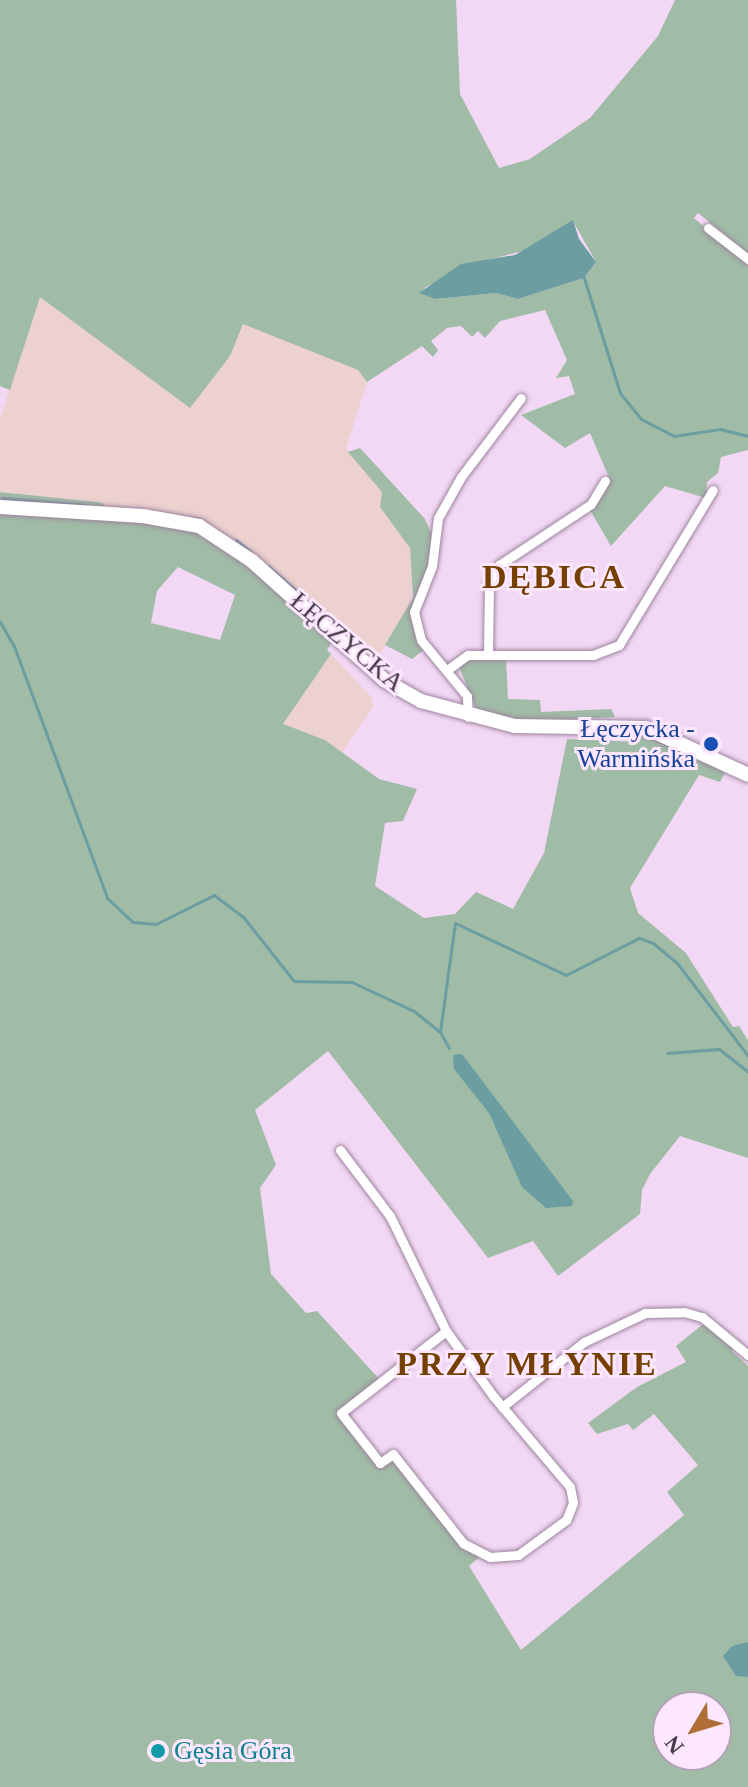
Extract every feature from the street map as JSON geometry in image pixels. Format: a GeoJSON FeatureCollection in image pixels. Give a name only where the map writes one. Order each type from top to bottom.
{"type":"FeatureCollection","features":[{"type":"Feature","properties":{"kind":"main road","name":"ŁĘCZYCKA"},"geometry":{"type":"LineString","coordinates":[[0,507],[143,516],[199,526],[252,561],[384,680],[468,717],[514,726],[646,728],[748,775]]}},
{"type":"Feature","properties":{"kind":"street"},"geometry":{"type":"LineString","coordinates":[[708,228],[748,259]]}},
{"type":"Feature","properties":{"kind":"street"},"geometry":{"type":"LineString","coordinates":[[468,717],[467,696],[421,640],[414,622],[435,557],[438,518],[461,477],[521,398]]}},
{"type":"Feature","properties":{"kind":"street"},"geometry":{"type":"LineString","coordinates":[[488,654],[489,590],[499,565],[591,504],[605,481]]}},
{"type":"Feature","properties":{"kind":"street"},"geometry":{"type":"LineString","coordinates":[[447,670],[463,657],[488,654],[593,655],[619,645],[713,490]]}},
{"type":"Feature","properties":{"kind":"street"},"geometry":{"type":"LineString","coordinates":[[340,1150],[390,1216],[446,1331],[502,1407],[570,1487],[574,1499],[566,1520],[523,1553],[503,1558],[483,1554],[463,1543],[393,1454],[380,1463],[341,1413],[446,1331]]}},
{"type":"Feature","properties":{"kind":"street"},"geometry":{"type":"LineString","coordinates":[[502,1407],[584,1342],[645,1313],[684,1312],[702,1317],[748,1355]]}},
{"type":"Feature","properties":{"kind":"shaded area"},"geometry":{"type":"Polygon","coordinates":[[[0,0],[456,0],[460,94],[499,168],[530,159],[590,118],[658,36],[675,0],[748,0],[748,253],[698,213],[694,218],[748,265],[748,450],[721,457],[718,473],[707,482],[706,498],[665,486],[611,546],[590,510],[610,480],[590,433],[565,448],[521,415],[575,394],[569,376],[556,378],[567,360],[545,310],[500,321],[485,338],[478,331],[472,337],[461,326],[447,328],[431,341],[438,350],[433,357],[422,346],[367,382],[358,370],[243,324],[230,356],[190,408],[40,297],[10,390],[0,386],[0,0]],[[573,221],[530,249],[476,263],[424,288],[436,299],[496,293],[518,299],[584,278],[596,262],[573,221]]]}},
{"type":"Feature","properties":{"kind":"shaded area"},"geometry":{"type":"Polygon","coordinates":[[[573,220],[579,239],[596,262],[584,278],[518,299],[496,293],[436,299],[419,293],[461,264],[515,255],[573,220]]]}},
{"type":"Feature","properties":{"kind":"shaded area"},"geometry":{"type":"Polygon","coordinates":[[[40,296],[190,407],[230,356],[243,324],[358,370],[367,382],[346,448],[382,492],[380,507],[410,548],[413,575],[409,612],[372,665],[97,502],[0,492],[0,419],[40,296]]]}},
{"type":"Feature","properties":{"kind":"shaded area"},"geometry":{"type":"Polygon","coordinates":[[[360,448],[425,519],[432,535],[430,560],[411,614],[425,649],[412,659],[385,645],[413,598],[410,548],[380,507],[382,492],[348,452],[360,448]]]}},
{"type":"Feature","properties":{"kind":"shaded area"},"geometry":{"type":"Polygon","coordinates":[[[0,492],[97,502],[104,504],[104,511],[0,502],[0,492]]]}},
{"type":"Feature","properties":{"kind":"shaded area"},"geometry":{"type":"Polygon","coordinates":[[[0,510],[163,521],[221,541],[334,639],[327,650],[331,654],[283,724],[325,740],[379,779],[417,789],[403,821],[385,823],[375,886],[424,918],[455,914],[476,892],[513,909],[544,853],[567,739],[640,742],[641,732],[727,769],[720,782],[699,775],[630,888],[638,913],[686,953],[733,1027],[739,1026],[748,1040],[748,1158],[680,1136],[650,1174],[642,1190],[640,1214],[558,1276],[533,1241],[488,1258],[328,1051],[255,1110],[276,1165],[260,1188],[271,1274],[306,1313],[317,1311],[381,1381],[342,1413],[380,1463],[393,1454],[439,1516],[483,1554],[469,1566],[521,1650],[684,1515],[667,1492],[698,1465],[654,1414],[633,1430],[628,1424],[597,1434],[588,1423],[637,1387],[686,1362],[676,1346],[708,1320],[737,1345],[732,1351],[748,1366],[748,1787],[0,1787],[0,510]],[[178,567],[157,591],[151,623],[220,640],[235,595],[178,567]]]}},
{"type":"Feature","properties":{"kind":"shaded area"},"geometry":{"type":"Polygon","coordinates":[[[331,654],[371,697],[373,707],[342,752],[283,724],[331,654]]]}},
{"type":"Feature","properties":{"kind":"shaded area"},"geometry":{"type":"Polygon","coordinates":[[[506,658],[508,699],[540,700],[541,712],[611,709],[615,717],[525,722],[477,710],[459,667],[469,659],[506,658]]]}},
{"type":"Feature","properties":{"kind":"shaded area"},"geometry":{"type":"Polygon","coordinates":[[[462,1054],[573,1201],[572,1206],[546,1208],[522,1187],[489,1113],[454,1069],[453,1055],[462,1054]]]}},
{"type":"Feature","properties":{"kind":"shaded area"},"geometry":{"type":"Polygon","coordinates":[[[748,1642],[748,1677],[736,1676],[723,1656],[732,1646],[748,1642]]]}},
{"type":"Feature","properties":{"kind":"waterway"},"geometry":{"type":"LineString","coordinates":[[584,278],[620,393],[641,419],[674,436],[720,429],[748,436]]}},
{"type":"Feature","properties":{"kind":"waterway"},"geometry":{"type":"LineString","coordinates":[[2,498],[86,505]]}},
{"type":"Feature","properties":{"kind":"waterway"},"geometry":{"type":"LineString","coordinates":[[120,508],[199,519]]}},
{"type":"Feature","properties":{"kind":"waterway"},"geometry":{"type":"LineString","coordinates":[[236,540],[250,551]]}},
{"type":"Feature","properties":{"kind":"waterway"},"geometry":{"type":"LineString","coordinates":[[268,566],[296,590]]}},
{"type":"Feature","properties":{"kind":"waterway"},"geometry":{"type":"LineString","coordinates":[[0,622],[14,646],[107,898],[133,922],[156,924],[214,895],[244,918],[294,981],[352,982],[414,1011],[440,1032]]}},
{"type":"Feature","properties":{"kind":"waterway"},"geometry":{"type":"LineString","coordinates":[[449,1048],[440,1032],[455,923],[566,975],[639,938],[653,943],[677,963],[748,1056]]}},
{"type":"Feature","properties":{"kind":"waterway"},"geometry":{"type":"LineString","coordinates":[[667,1053],[719,1049],[748,1072]]}},
{"type":"Feature","properties":{"kind":"place","name":"Łęczycka - Warmińska"},"geometry":{"type":"Point","coordinates":[711,744]}},
{"type":"Feature","properties":{"kind":"place","name":"Gęsia Góra"},"geometry":{"type":"Point","coordinates":[158,1751]}},
{"type":"Feature","properties":{"kind":"district","name":"DĘBICA"},"geometry":{"type":"Point","coordinates":[554,577]}},
{"type":"Feature","properties":{"kind":"district","name":"PRZY MŁYNIE"},"geometry":{"type":"Point","coordinates":[527,1364]}}]}
